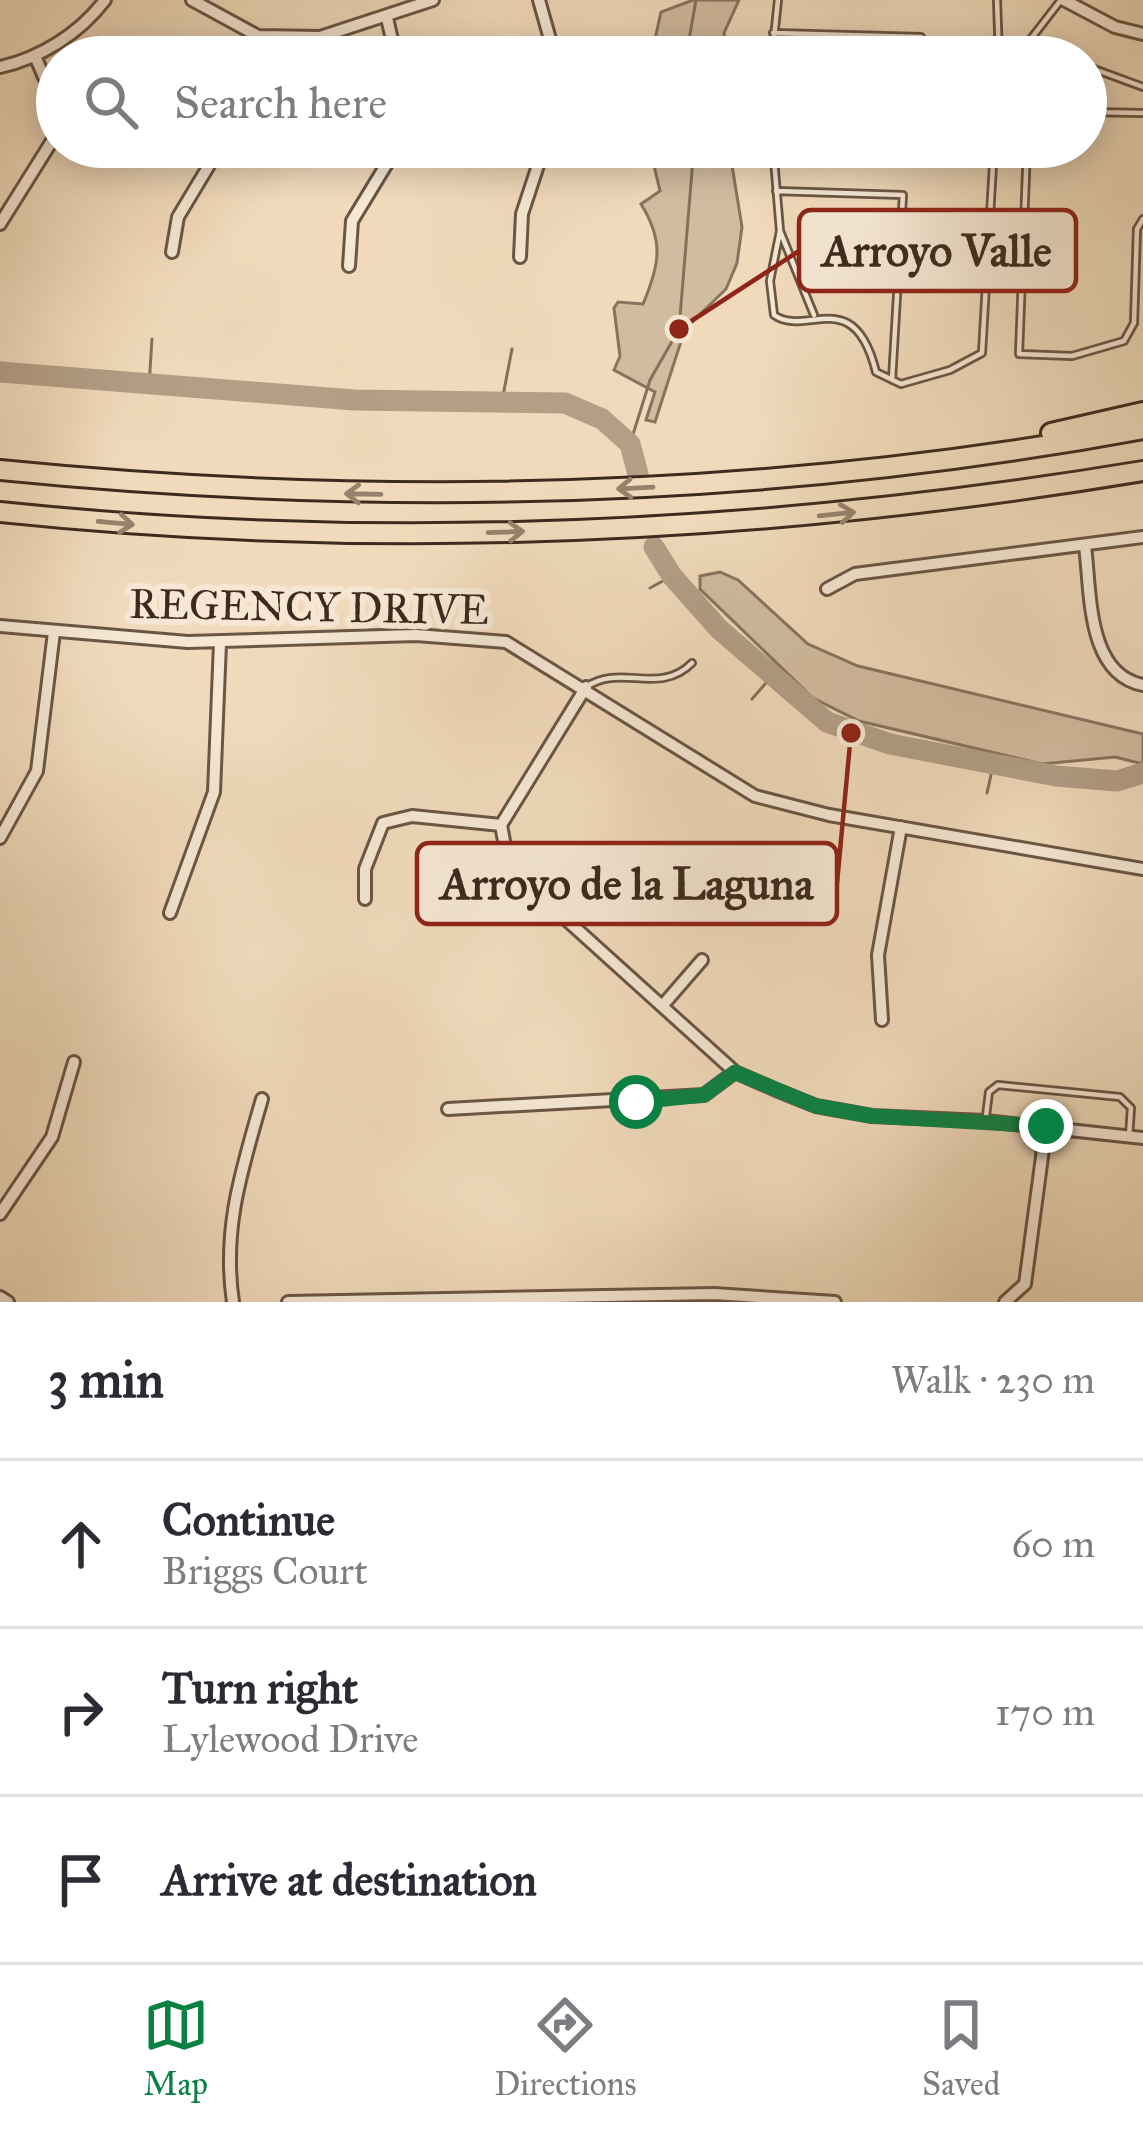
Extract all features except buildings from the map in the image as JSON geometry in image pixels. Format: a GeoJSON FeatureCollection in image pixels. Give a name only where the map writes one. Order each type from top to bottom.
{"type":"FeatureCollection","features":[{"type":"Feature","properties":{"kind":"highway"},"geometry":{"type":"LineString","coordinates":[[918,464],[1143,412]]}},
{"type":"Feature","properties":{"kind":"highway"},"geometry":{"type":"LineString","coordinates":[[0,470],[351,494],[564,491],[706,484],[918,464],[1143,429]]}},
{"type":"Feature","properties":{"kind":"highway"},"geometry":{"type":"LineString","coordinates":[[0,512],[325,534],[590,529],[721,524],[938,503],[1143,471]]}},
{"type":"Feature","properties":{"kind":"street"},"geometry":{"type":"LineString","coordinates":[[67,36],[105,0]]}},
{"type":"Feature","properties":{"kind":"street"},"geometry":{"type":"LineString","coordinates":[[192,0],[258,36]]}},
{"type":"Feature","properties":{"kind":"street"},"geometry":{"type":"LineString","coordinates":[[324,36],[433,0]]}},
{"type":"Feature","properties":{"kind":"street"},"geometry":{"type":"LineString","coordinates":[[539,0],[549,36]]}},
{"type":"Feature","properties":{"kind":"street"},"geometry":{"type":"LineString","coordinates":[[1062,0],[1093,18],[1143,34]]}},
{"type":"Feature","properties":{"kind":"street"},"geometry":{"type":"LineString","coordinates":[[387,18],[391,36]]}},
{"type":"Feature","properties":{"kind":"street"},"geometry":{"type":"LineString","coordinates":[[0,67],[35,56]]}},
{"type":"Feature","properties":{"kind":"street"},"geometry":{"type":"LineString","coordinates":[[0,224],[36,167]]}},
{"type":"Feature","properties":{"kind":"street"},"geometry":{"type":"LineString","coordinates":[[172,252],[178,217],[207,168]]}},
{"type":"Feature","properties":{"kind":"street"},"geometry":{"type":"LineString","coordinates":[[349,266],[352,221],[384,168]]}},
{"type":"Feature","properties":{"kind":"street"},"geometry":{"type":"LineString","coordinates":[[520,256],[520,224],[537,168]]}},
{"type":"Feature","properties":{"kind":"street"},"geometry":{"type":"LineString","coordinates":[[827,589],[855,574],[1143,537]]}},
{"type":"Feature","properties":{"kind":"street"},"geometry":{"type":"LineString","coordinates":[[1085,546],[1096,636],[1118,675],[1143,685]]}},
{"type":"Feature","properties":{"kind":"street","name":"REGENCY DRIVE"},"geometry":{"type":"LineString","coordinates":[[0,626],[220,643],[416,635],[506,642],[586,687],[755,796],[1143,869]]}},
{"type":"Feature","properties":{"kind":"street"},"geometry":{"type":"LineString","coordinates":[[0,838],[37,770],[54,632]]}},
{"type":"Feature","properties":{"kind":"street"},"geometry":{"type":"LineString","coordinates":[[170,914],[214,792],[220,643]]}},
{"type":"Feature","properties":{"kind":"street"},"geometry":{"type":"LineString","coordinates":[[586,687],[501,825],[509,868],[735,1072],[816,1106],[872,1116],[985,1121],[1143,1138]]}},
{"type":"Feature","properties":{"kind":"street"},"geometry":{"type":"LineString","coordinates":[[365,899],[365,868],[383,823],[412,815],[501,825]]}},
{"type":"Feature","properties":{"kind":"street"},"geometry":{"type":"LineString","coordinates":[[882,1020],[878,955],[901,827]]}},
{"type":"Feature","properties":{"kind":"street"},"geometry":{"type":"LineString","coordinates":[[663,1005],[702,960]]}},
{"type":"Feature","properties":{"kind":"street"},"geometry":{"type":"LineString","coordinates":[[0,1214],[52,1137],[74,1062]]}},
{"type":"Feature","properties":{"kind":"street"},"geometry":{"type":"LineString","coordinates":[[448,1109],[704,1095],[735,1072]]}},
{"type":"Feature","properties":{"kind":"street"},"geometry":{"type":"LineString","coordinates":[[233,1302],[226,1259],[229,1217],[262,1099]]}},
{"type":"Feature","properties":{"kind":"street"},"geometry":{"type":"LineString","coordinates":[[1005,1302],[1025,1284],[1046,1126]]}},
{"type":"Feature","properties":{"kind":"street"},"geometry":{"type":"LineString","coordinates":[[289,1302],[714,1294],[835,1302]]}},
{"type":"Feature","properties":{"kind":"street"},"geometry":{"type":"LineString","coordinates":[[0,1297],[8,1302]]}},
{"type":"Feature","properties":{"kind":"lane"},"geometry":{"type":"LineString","coordinates":[[773,36],[778,0]]}},
{"type":"Feature","properties":{"kind":"lane"},"geometry":{"type":"LineString","coordinates":[[998,0],[998,36]]}},
{"type":"Feature","properties":{"kind":"lane"},"geometry":{"type":"LineString","coordinates":[[1034,36],[1062,0]]}},
{"type":"Feature","properties":{"kind":"lane"},"geometry":{"type":"LineString","coordinates":[[773,33],[884,36]]}},
{"type":"Feature","properties":{"kind":"lane"},"geometry":{"type":"LineString","coordinates":[[1107,74],[1143,87]]}},
{"type":"Feature","properties":{"kind":"lane"},"geometry":{"type":"LineString","coordinates":[[1107,112],[1143,113]]}},
{"type":"Feature","properties":{"kind":"lane"},"geometry":{"type":"LineString","coordinates":[[774,168],[780,231],[770,307],[784,321],[834,317],[861,336],[876,373],[892,383],[929,377],[982,353],[993,168]]}},
{"type":"Feature","properties":{"kind":"lane"},"geometry":{"type":"LineString","coordinates":[[1026,168],[1019,354],[1072,356],[1124,341],[1134,323],[1137,229],[1143,220]]}},
{"type":"Feature","properties":{"kind":"lane"},"geometry":{"type":"LineString","coordinates":[[776,191],[903,195],[892,383]]}},
{"type":"Feature","properties":{"kind":"lane"},"geometry":{"type":"LineString","coordinates":[[780,231],[814,316]]}},
{"type":"Feature","properties":{"kind":"lane"},"geometry":{"type":"LineString","coordinates":[[586,687],[606,675],[661,682],[692,663]]}},
{"type":"Feature","properties":{"kind":"lane"},"geometry":{"type":"LineString","coordinates":[[985,1121],[987,1096],[998,1085],[1096,1095],[1127,1101],[1129,1137]]}},
{"type":"Feature","properties":{"kind":"shaded area"},"geometry":{"type":"Polygon","coordinates":[[[693,0],[739,0],[724,36],[656,36],[661,12],[693,0]]]}},
{"type":"Feature","properties":{"kind":"shaded area"},"geometry":{"type":"Polygon","coordinates":[[[655,168],[732,168],[742,227],[737,263],[726,289],[685,329],[655,422],[646,420],[655,392],[614,370],[620,356],[614,308],[618,302],[643,304],[657,253],[641,204],[660,191],[655,168]]]}},
{"type":"Feature","properties":{"kind":"shaded area"},"geometry":{"type":"Polygon","coordinates":[[[720,572],[738,580],[808,644],[858,666],[1143,734],[1143,764],[1115,757],[1042,764],[859,721],[813,698],[700,589],[700,576],[720,572]]]}},
{"type":"Feature","properties":{"kind":"waterway"},"geometry":{"type":"LineString","coordinates":[[690,36],[696,0]]}},
{"type":"Feature","properties":{"kind":"waterway"},"geometry":{"type":"LineString","coordinates":[[630,444],[650,380],[679,329],[692,168]]}},
{"type":"Feature","properties":{"kind":"waterway"},"geometry":{"type":"LineString","coordinates":[[149,386],[152,339]]}},
{"type":"Feature","properties":{"kind":"waterway"},"geometry":{"type":"LineString","coordinates":[[502,401],[512,349]]}},
{"type":"Feature","properties":{"kind":"waterway"},"geometry":{"type":"LineString","coordinates":[[0,372],[354,400],[565,403],[602,419],[630,444],[638,474]]}},
{"type":"Feature","properties":{"kind":"waterway"},"geometry":{"type":"LineString","coordinates":[[654,547],[672,576],[719,629],[827,722],[890,744],[1056,776],[1117,781],[1143,773]]}},
{"type":"Feature","properties":{"kind":"waterway"},"geometry":{"type":"LineString","coordinates":[[650,588],[672,576]]}},
{"type":"Feature","properties":{"kind":"waterway"},"geometry":{"type":"LineString","coordinates":[[752,699],[772,676]]}},
{"type":"Feature","properties":{"kind":"waterway"},"geometry":{"type":"LineString","coordinates":[[987,793],[993,766]]}},
{"type":"Feature","properties":{"kind":"place","name":"Arroyo Valle"},"geometry":{"type":"Point","coordinates":[679,329]}},
{"type":"Feature","properties":{"kind":"place","name":"Arroyo de la Laguna"},"geometry":{"type":"Point","coordinates":[851,733]}},
{"type":"Feature","properties":{"kind":"route"},"geometry":{"type":"LineString","coordinates":[[636,1102],[704,1095],[735,1072],[816,1106],[872,1116],[1046,1126]]}}]}
